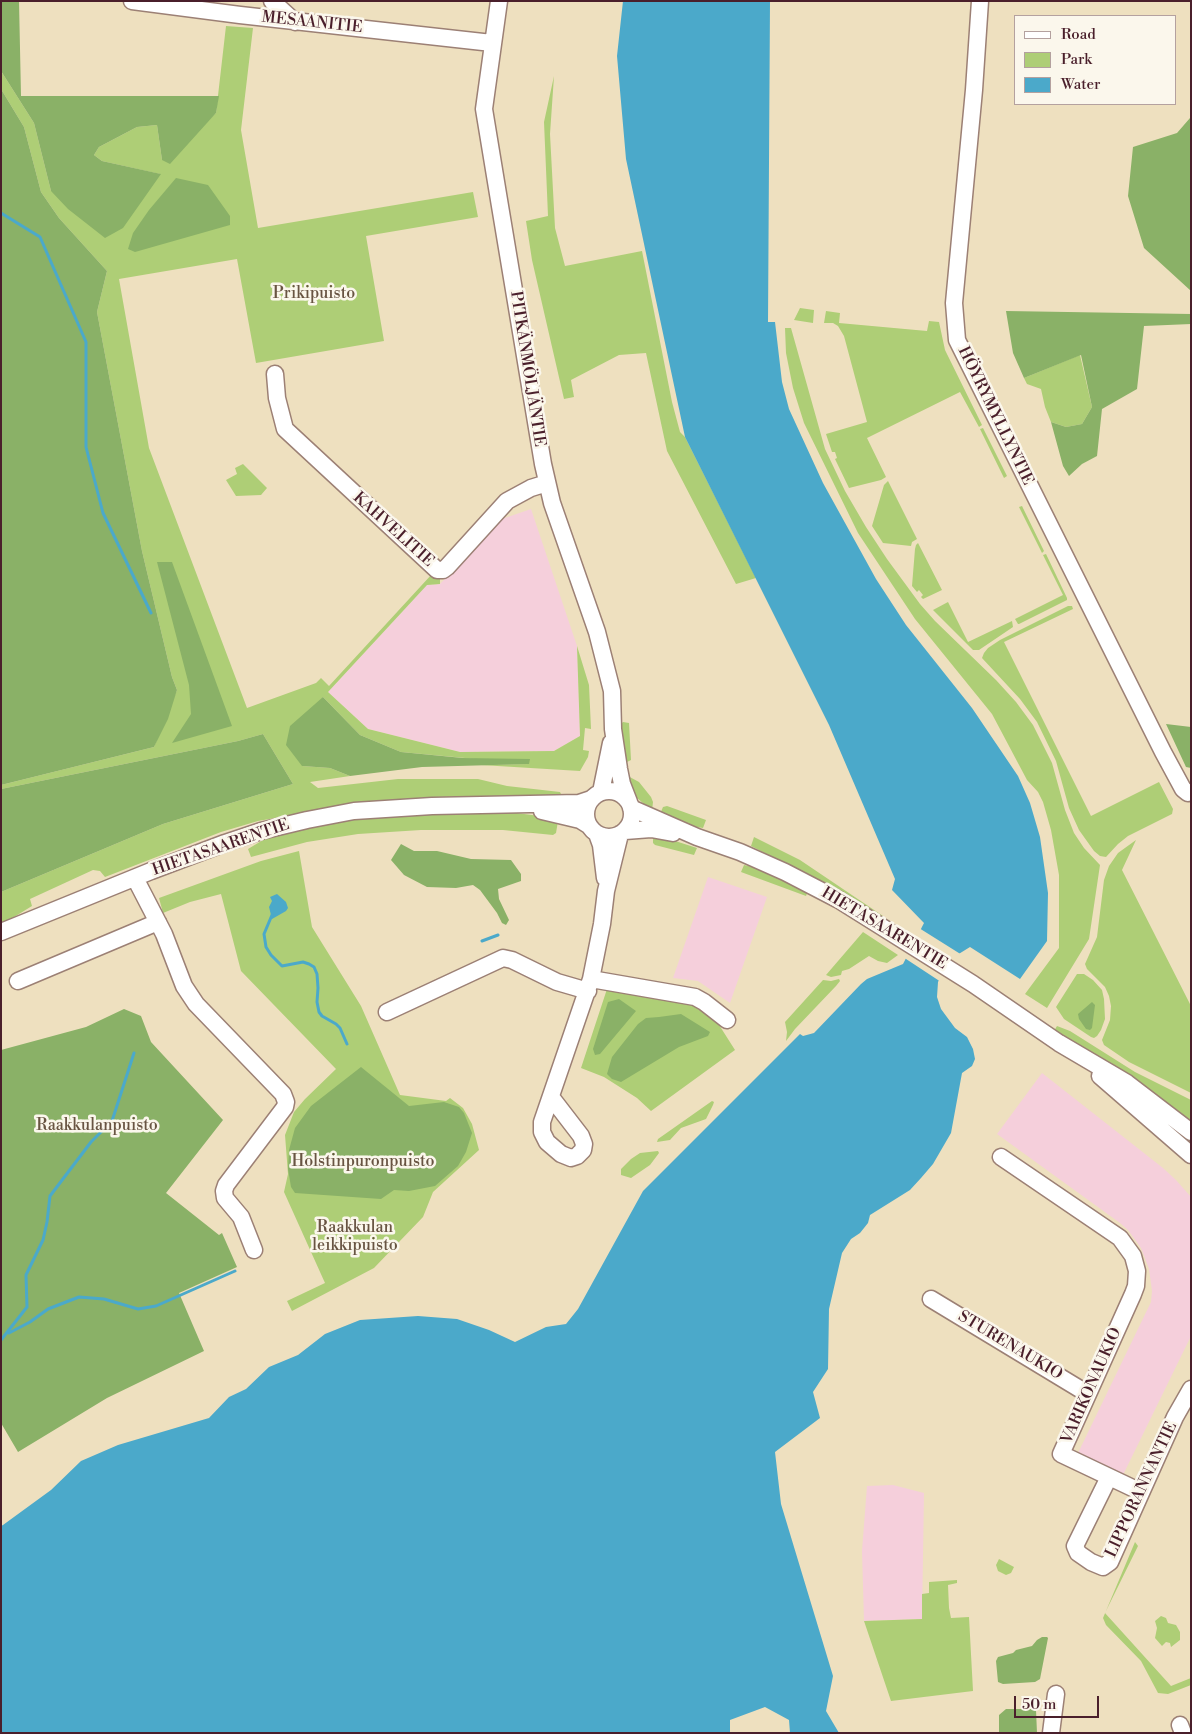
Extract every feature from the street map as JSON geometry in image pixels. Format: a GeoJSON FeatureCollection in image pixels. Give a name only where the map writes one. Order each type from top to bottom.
{"type":"FeatureCollection","features":[{"type":"Feature","properties":{"kind":"street","name":"MESAANITIE"},"geometry":{"type":"LineString","coordinates":[[132,1],[295,22],[492,43]]}},
{"type":"Feature","properties":{"kind":"street"},"geometry":{"type":"LineString","coordinates":[[259,1],[257,6],[264,18]]}},
{"type":"Feature","properties":{"kind":"street"},"geometry":{"type":"LineString","coordinates":[[272,1],[295,22]]}},
{"type":"Feature","properties":{"kind":"street","name":"PITKÄNMÖLJÄNTIE"},"geometry":{"type":"LineString","coordinates":[[499,1],[484,109],[547,483],[552,503],[597,632],[612,691],[613,729],[622,784],[630,805]]}},
{"type":"Feature","properties":{"kind":"street","name":"HÖYRYMYLLYNTIE"},"geometry":{"type":"LineString","coordinates":[[980,1],[974,90],[954,304],[957,340],[1145,718],[1182,789],[1190,792]]}},
{"type":"Feature","properties":{"kind":"street","name":"KAHVELITIE"},"geometry":{"type":"LineString","coordinates":[[275,374],[277,398],[285,429],[437,570],[443,570],[447,567],[507,502],[531,488],[547,483]]}},
{"type":"Feature","properties":{"kind":"street","name":"PITKÄNMÖLJÄNTIE"},"geometry":{"type":"LineString","coordinates":[[596,795],[607,767],[613,729]]}},
{"type":"Feature","properties":{"kind":"street"},"geometry":{"type":"LineString","coordinates":[[551,1097],[589,985],[602,924],[606,891],[623,833],[632,820],[630,805],[620,793],[614,791],[596,795],[586,809],[592,830],[601,845],[606,891]]}},
{"type":"Feature","properties":{"kind":"street","name":"HIETASAARENTIE"},"geometry":{"type":"LineString","coordinates":[[1,932],[135,878],[252,834],[307,820],[354,811],[432,806],[579,803],[596,795]]}},
{"type":"Feature","properties":{"kind":"street","name":"HIETASAARENTIE"},"geometry":{"type":"LineString","coordinates":[[510,804],[580,820],[592,830]]}},
{"type":"Feature","properties":{"kind":"street","name":"HIETASAARENTIE"},"geometry":{"type":"LineString","coordinates":[[630,805],[697,837],[740,852],[785,872],[839,900],[973,984],[1060,1043],[1126,1083],[1154,1102],[1191,1132]]}},
{"type":"Feature","properties":{"kind":"street","name":"HIETASAARENTIE"},"geometry":{"type":"LineString","coordinates":[[623,833],[651,829],[697,837]]}},
{"type":"Feature","properties":{"kind":"street"},"geometry":{"type":"LineString","coordinates":[[592,830],[608,837],[623,833]]}},
{"type":"Feature","properties":{"kind":"street"},"geometry":{"type":"LineString","coordinates":[[135,878],[158,922],[184,986],[196,1004],[283,1094],[286,1102],[285,1107],[226,1185],[224,1191],[226,1198],[241,1216],[254,1250]]}},
{"type":"Feature","properties":{"kind":"street"},"geometry":{"type":"LineString","coordinates":[[18,980],[158,922]]}},
{"type":"Feature","properties":{"kind":"street"},"geometry":{"type":"LineString","coordinates":[[387,1012],[503,958],[512,960],[557,982],[695,997],[727,1020]]}},
{"type":"Feature","properties":{"kind":"street","name":"HIETASAARENTIE"},"geometry":{"type":"LineString","coordinates":[[1060,1043],[1191,1155]]}},
{"type":"Feature","properties":{"kind":"street","name":"VARIKONAUKIO"},"geometry":{"type":"LineString","coordinates":[[1001,1156],[1120,1238],[1130,1249],[1135,1263],[1137,1278],[1133,1294],[1061,1454],[1141,1492]]}},
{"type":"Feature","properties":{"kind":"street","name":"STURENAUKIO"},"geometry":{"type":"LineString","coordinates":[[931,1299],[1088,1394]]}},
{"type":"Feature","properties":{"kind":"street","name":"LIPPORANNANTIE"},"geometry":{"type":"LineString","coordinates":[[1109,1477],[1075,1546],[1078,1553],[1091,1562],[1103,1567],[1110,1562],[1175,1417],[1191,1389]]}},
{"type":"Feature","properties":{"kind":"street"},"geometry":{"type":"LineString","coordinates":[[1051,1733],[1056,1694]]}},
{"type":"Feature","properties":{"kind":"shaded area"},"geometry":{"type":"Polygon","coordinates":[[[531,509],[577,646],[580,736],[554,751],[460,752],[368,729],[328,692],[427,585],[440,584],[502,519],[531,509]]]}},
{"type":"Feature","properties":{"kind":"shaded area"},"geometry":{"type":"Polygon","coordinates":[[[708,877],[767,897],[730,1003],[698,981],[673,978],[708,877]]]}},
{"type":"Feature","properties":{"kind":"shaded area"},"geometry":{"type":"Polygon","coordinates":[[[1042,1073],[1163,1168],[1191,1197],[1191,1336],[1123,1475],[1078,1453],[1151,1302],[1152,1291],[1149,1269],[1141,1248],[1128,1230],[997,1134],[1042,1073]]]}},
{"type":"Feature","properties":{"kind":"shaded area"},"geometry":{"type":"Polygon","coordinates":[[[893,1485],[924,1493],[922,1619],[864,1621],[862,1551],[867,1486],[893,1485]]]}},
{"type":"Feature","properties":{"kind":"green space"},"geometry":{"type":"Polygon","coordinates":[[[1,1],[19,1],[21,96],[219,96],[216,113],[170,164],[162,160],[157,125],[137,127],[99,147],[94,155],[102,161],[161,174],[123,228],[105,238],[68,209],[51,191],[34,123],[1,71],[1,1]]]}},
{"type":"Feature","properties":{"kind":"green space","name":"Prikipuisto"},"geometry":{"type":"Polygon","coordinates":[[[226,26],[253,28],[241,130],[258,228],[473,192],[478,217],[366,236],[384,341],[256,363],[237,259],[119,279],[149,448],[247,708],[316,683],[321,678],[329,686],[432,574],[440,579],[440,584],[427,585],[328,692],[368,729],[460,752],[554,751],[580,736],[577,646],[589,685],[591,729],[585,728],[583,750],[589,751],[588,757],[580,771],[481,765],[529,764],[401,752],[360,735],[323,697],[302,766],[330,768],[350,776],[310,782],[318,788],[398,779],[478,779],[507,786],[560,792],[562,796],[430,797],[355,804],[258,821],[221,832],[105,877],[100,871],[93,870],[30,899],[32,906],[1,925],[1,892],[163,824],[293,784],[263,734],[238,741],[1,789],[1,785],[154,747],[177,690],[172,677],[142,551],[97,312],[107,271],[59,218],[41,192],[24,127],[1,89],[1,71],[34,123],[51,191],[160,174],[102,161],[94,155],[99,147],[137,127],[157,125],[162,160],[216,113],[226,26]]]}},
{"type":"Feature","properties":{"kind":"green space"},"geometry":{"type":"Polygon","coordinates":[[[554,76],[550,134],[555,228],[565,266],[642,251],[672,402],[680,432],[685,437],[756,578],[736,584],[667,451],[646,353],[619,355],[571,380],[574,397],[564,399],[532,260],[526,221],[548,216],[544,122],[554,76]]]}},
{"type":"Feature","properties":{"kind":"green space"},"geometry":{"type":"Polygon","coordinates":[[[1,89],[24,127],[41,192],[59,218],[107,271],[97,312],[142,551],[172,677],[177,690],[168,719],[154,747],[1,785],[1,89]]]}},
{"type":"Feature","properties":{"kind":"green space"},"geometry":{"type":"Polygon","coordinates":[[[1190,118],[1191,291],[1144,248],[1128,196],[1133,147],[1177,133],[1190,118]]]}},
{"type":"Feature","properties":{"kind":"green space"},"geometry":{"type":"Polygon","coordinates":[[[176,178],[208,185],[230,216],[230,225],[135,252],[128,249],[133,233],[149,210],[176,178]]]}},
{"type":"Feature","properties":{"kind":"green space"},"geometry":{"type":"Polygon","coordinates":[[[800,308],[814,310],[813,323],[794,320],[800,308]]]}},
{"type":"Feature","properties":{"kind":"green space"},"geometry":{"type":"Polygon","coordinates":[[[826,311],[840,313],[839,323],[927,331],[929,321],[939,322],[945,350],[982,425],[979,427],[960,392],[867,438],[886,477],[849,488],[835,459],[837,458],[835,452],[832,452],[826,434],[867,422],[844,336],[838,326],[833,323],[824,323],[826,311]]]}},
{"type":"Feature","properties":{"kind":"green space"},"geometry":{"type":"Polygon","coordinates":[[[1006,311],[1191,314],[1191,324],[1144,326],[1137,389],[1102,409],[1097,456],[1082,464],[1069,476],[1063,466],[1051,422],[1066,427],[1082,424],[1092,407],[1081,355],[1024,378],[1013,353],[1006,311]]]}},
{"type":"Feature","properties":{"kind":"green space"},"geometry":{"type":"Polygon","coordinates":[[[785,328],[791,328],[825,449],[845,491],[866,527],[920,604],[996,680],[1033,725],[1052,763],[1065,810],[1074,833],[1084,848],[1100,865],[1089,939],[1047,1008],[1025,994],[1059,948],[1059,875],[1051,830],[1043,802],[1038,792],[1027,780],[992,714],[915,619],[858,533],[804,423],[793,388],[786,353],[785,328]]]}},
{"type":"Feature","properties":{"kind":"green space"},"geometry":{"type":"Polygon","coordinates":[[[1080,355],[1092,407],[1082,424],[1066,427],[1051,422],[1041,389],[1027,384],[1024,378],[1080,355]]]}},
{"type":"Feature","properties":{"kind":"green space"},"geometry":{"type":"Polygon","coordinates":[[[983,428],[1007,476],[1004,478],[980,429],[983,428]]]}},
{"type":"Feature","properties":{"kind":"green space"},"geometry":{"type":"Polygon","coordinates":[[[243,464],[267,488],[261,495],[236,496],[226,480],[237,474],[235,468],[243,464]]]}},
{"type":"Feature","properties":{"kind":"green space"},"geometry":{"type":"Polygon","coordinates":[[[888,481],[917,539],[912,542],[911,546],[883,543],[872,526],[884,485],[888,481]]]}},
{"type":"Feature","properties":{"kind":"green space"},"geometry":{"type":"Polygon","coordinates":[[[1022,506],[1044,551],[1042,553],[1019,507],[1022,506]]]}},
{"type":"Feature","properties":{"kind":"green space"},"geometry":{"type":"Polygon","coordinates":[[[918,543],[942,590],[923,599],[921,597],[923,595],[919,590],[917,592],[912,586],[915,549],[918,543]]]}},
{"type":"Feature","properties":{"kind":"green space"},"geometry":{"type":"Polygon","coordinates":[[[1046,554],[1067,600],[1018,624],[1015,619],[1063,595],[1043,555],[1046,554]]]}},
{"type":"Feature","properties":{"kind":"green space"},"geometry":{"type":"Polygon","coordinates":[[[157,562],[172,562],[232,726],[172,743],[191,714],[189,685],[157,562]]]}},
{"type":"Feature","properties":{"kind":"green space"},"geometry":{"type":"Polygon","coordinates":[[[948,602],[968,642],[1012,621],[1013,627],[979,650],[973,650],[933,610],[948,602]]]}},
{"type":"Feature","properties":{"kind":"green space"},"geometry":{"type":"Polygon","coordinates":[[[1068,606],[1072,606],[1073,609],[1004,642],[1091,816],[1159,782],[1173,809],[1172,814],[1128,836],[1106,857],[1100,856],[1094,851],[1079,830],[1069,808],[1056,761],[1037,722],[1020,699],[982,658],[988,648],[1000,640],[1068,606]]]}},
{"type":"Feature","properties":{"kind":"green space"},"geometry":{"type":"Polygon","coordinates":[[[323,697],[360,735],[401,752],[463,758],[530,759],[529,764],[422,767],[350,776],[330,768],[302,766],[286,745],[290,726],[323,697]]]}},
{"type":"Feature","properties":{"kind":"green space"},"geometry":{"type":"Polygon","coordinates":[[[623,722],[629,723],[631,760],[627,762],[623,762],[621,724],[623,722]]]}},
{"type":"Feature","properties":{"kind":"green space"},"geometry":{"type":"Polygon","coordinates":[[[1166,724],[1191,727],[1191,768],[1186,767],[1166,724]]]}},
{"type":"Feature","properties":{"kind":"green space"},"geometry":{"type":"Polygon","coordinates":[[[263,734],[293,784],[163,824],[1,892],[1,789],[238,741],[263,734]]]}},
{"type":"Feature","properties":{"kind":"green space"},"geometry":{"type":"Polygon","coordinates":[[[626,775],[639,782],[651,797],[653,802],[652,811],[636,797],[626,775]]]}},
{"type":"Feature","properties":{"kind":"green space"},"geometry":{"type":"Polygon","coordinates":[[[667,806],[706,820],[703,828],[685,825],[660,814],[663,807],[667,806]]]}},
{"type":"Feature","properties":{"kind":"green space"},"geometry":{"type":"Polygon","coordinates":[[[432,810],[500,811],[540,816],[558,821],[556,833],[553,835],[503,830],[421,830],[358,834],[307,842],[251,857],[248,849],[263,840],[353,818],[432,810]]]}},
{"type":"Feature","properties":{"kind":"green space"},"geometry":{"type":"Polygon","coordinates":[[[653,837],[669,839],[697,848],[694,855],[655,845],[653,837]]]}},
{"type":"Feature","properties":{"kind":"green space"},"geometry":{"type":"Polygon","coordinates":[[[754,837],[800,860],[883,916],[882,918],[835,889],[751,846],[754,837]]]}},
{"type":"Feature","properties":{"kind":"green space"},"geometry":{"type":"Polygon","coordinates":[[[1136,840],[1122,870],[1191,1006],[1191,1093],[1129,1062],[1104,1045],[1102,1040],[1110,1020],[1111,1006],[1109,996],[1105,987],[1087,969],[1085,964],[1097,937],[1104,880],[1109,866],[1118,853],[1136,840]]]}},
{"type":"Feature","properties":{"kind":"green space"},"geometry":{"type":"Polygon","coordinates":[[[401,844],[414,851],[437,851],[471,859],[511,860],[521,874],[521,881],[498,889],[499,899],[509,920],[506,925],[502,923],[480,890],[473,885],[456,888],[427,887],[404,875],[391,860],[401,844]]]}},
{"type":"Feature","properties":{"kind":"green space","name":"Holstinpuronpuisto"},"geometry":{"type":"Polygon","coordinates":[[[299,851],[312,927],[361,1006],[400,1095],[446,1101],[450,1098],[463,1108],[472,1124],[479,1150],[433,1192],[423,1217],[374,1268],[292,1311],[287,1301],[325,1283],[284,1192],[288,1174],[285,1135],[294,1112],[336,1069],[241,971],[221,894],[190,902],[163,913],[159,898],[261,861],[299,851]]]}},
{"type":"Feature","properties":{"kind":"green space"},"geometry":{"type":"Polygon","coordinates":[[[744,865],[766,870],[808,891],[806,896],[741,872],[744,865]]]}},
{"type":"Feature","properties":{"kind":"green space"},"geometry":{"type":"Polygon","coordinates":[[[863,932],[898,955],[887,963],[869,956],[849,969],[842,971],[841,975],[831,977],[826,975],[863,932]]]}},
{"type":"Feature","properties":{"kind":"green space"},"geometry":{"type":"Polygon","coordinates":[[[1077,974],[1084,974],[1102,990],[1105,1019],[1101,1030],[1094,1038],[1064,1019],[1056,1007],[1077,974]]]}},
{"type":"Feature","properties":{"kind":"green space"},"geometry":{"type":"Polygon","coordinates":[[[839,979],[840,981],[836,986],[786,1041],[785,1022],[823,980],[839,979]]]}},
{"type":"Feature","properties":{"kind":"green space"},"geometry":{"type":"Polygon","coordinates":[[[607,989],[683,999],[714,1017],[735,1050],[651,1111],[637,1098],[604,1077],[581,1068],[607,989]]]}},
{"type":"Feature","properties":{"kind":"green space"},"geometry":{"type":"Polygon","coordinates":[[[619,999],[636,1011],[600,1054],[595,1055],[593,1049],[608,1002],[619,999]]]}},
{"type":"Feature","properties":{"kind":"green space"},"geometry":{"type":"Polygon","coordinates":[[[1092,1002],[1095,1005],[1092,1028],[1090,1030],[1086,1029],[1078,1014],[1092,1002]]]}},
{"type":"Feature","properties":{"kind":"green space","name":"Raakkulanpuisto"},"geometry":{"type":"Polygon","coordinates":[[[124,1009],[141,1016],[151,1042],[223,1120],[166,1193],[219,1235],[222,1233],[237,1267],[179,1293],[204,1351],[107,1398],[18,1452],[1,1423],[1,1050],[86,1027],[124,1009]]]}},
{"type":"Feature","properties":{"kind":"green space"},"geometry":{"type":"Polygon","coordinates":[[[681,1014],[710,1032],[708,1036],[679,1047],[621,1082],[612,1079],[607,1074],[612,1057],[638,1024],[646,1018],[681,1014]]]}},
{"type":"Feature","properties":{"kind":"green space"},"geometry":{"type":"Polygon","coordinates":[[[1057,1026],[1070,1031],[1135,1072],[1191,1100],[1191,1123],[1054,1031],[1057,1026]]]}},
{"type":"Feature","properties":{"kind":"green space"},"geometry":{"type":"Polygon","coordinates":[[[361,1067],[409,1106],[444,1102],[459,1107],[464,1113],[472,1133],[466,1152],[458,1166],[435,1186],[409,1191],[394,1190],[381,1199],[295,1193],[291,1187],[288,1169],[289,1150],[295,1128],[311,1106],[361,1067]]]}},
{"type":"Feature","properties":{"kind":"green space"},"geometry":{"type":"Polygon","coordinates":[[[712,1101],[714,1102],[706,1119],[681,1128],[670,1140],[657,1142],[658,1139],[712,1101]]]}},
{"type":"Feature","properties":{"kind":"green space"},"geometry":{"type":"Polygon","coordinates":[[[658,1151],[659,1153],[650,1165],[631,1178],[621,1175],[621,1169],[640,1153],[658,1151]]]}},
{"type":"Feature","properties":{"kind":"green space"},"geometry":{"type":"Polygon","coordinates":[[[1135,1542],[1138,1546],[1106,1612],[1135,1542]]]}},
{"type":"Feature","properties":{"kind":"green space"},"geometry":{"type":"Polygon","coordinates":[[[999,1559],[1014,1567],[1011,1573],[1006,1575],[998,1571],[996,1565],[999,1559]]]}},
{"type":"Feature","properties":{"kind":"green space"},"geometry":{"type":"Polygon","coordinates":[[[957,1580],[957,1583],[948,1585],[949,1608],[951,1618],[969,1617],[973,1691],[891,1701],[864,1621],[922,1619],[922,1594],[929,1593],[929,1582],[957,1580]]]}},
{"type":"Feature","properties":{"kind":"green space"},"geometry":{"type":"Polygon","coordinates":[[[1105,1613],[1171,1686],[1191,1678],[1191,1685],[1168,1694],[1158,1693],[1141,1661],[1106,1625],[1103,1618],[1105,1613]]]}},
{"type":"Feature","properties":{"kind":"green space"},"geometry":{"type":"Polygon","coordinates":[[[1161,1616],[1166,1618],[1168,1623],[1176,1625],[1180,1632],[1180,1640],[1171,1647],[1170,1643],[1166,1642],[1162,1646],[1155,1638],[1157,1628],[1155,1621],[1161,1616]]]}},
{"type":"Feature","properties":{"kind":"green space"},"geometry":{"type":"Polygon","coordinates":[[[1042,1637],[1048,1638],[1040,1679],[1035,1682],[1003,1684],[998,1682],[996,1661],[998,1657],[1032,1646],[1042,1637]]]}},
{"type":"Feature","properties":{"kind":"green space"},"geometry":{"type":"Polygon","coordinates":[[[1006,1709],[1036,1710],[1037,1733],[999,1733],[999,1715],[1006,1709]]]}},
{"type":"Feature","properties":{"kind":"water"},"geometry":{"type":"Polygon","coordinates":[[[623,1],[770,1],[768,322],[775,322],[782,382],[789,409],[823,483],[876,579],[906,625],[972,708],[1018,776],[1030,803],[1040,837],[1048,893],[1047,941],[1020,979],[970,947],[949,960],[938,982],[937,997],[941,1009],[955,1028],[967,1037],[973,1049],[975,1059],[972,1066],[962,1073],[951,1133],[933,1164],[921,1178],[910,1190],[870,1215],[868,1223],[860,1233],[851,1239],[842,1253],[829,1309],[828,1369],[813,1392],[820,1418],[775,1452],[781,1504],[833,1676],[826,1711],[839,1733],[790,1733],[789,1720],[765,1707],[730,1720],[730,1733],[1,1733],[1,1526],[51,1490],[81,1461],[118,1445],[209,1418],[229,1397],[246,1389],[269,1367],[298,1355],[325,1334],[360,1320],[418,1316],[457,1319],[489,1330],[515,1342],[546,1327],[566,1324],[578,1309],[643,1191],[800,1034],[803,1036],[814,1033],[867,979],[903,964],[924,923],[892,890],[895,879],[829,725],[685,437],[626,159],[617,56],[623,1]]]}},
{"type":"Feature","properties":{"kind":"water"},"geometry":{"type":"Polygon","coordinates":[[[277,894],[286,902],[288,908],[272,919],[269,907],[272,901],[270,897],[277,894]]]}},
{"type":"Feature","properties":{"kind":"pier"},"geometry":{"type":"Polygon","coordinates":[[[919,928],[962,955],[953,960],[914,936],[919,928]]]}},
{"type":"Feature","properties":{"kind":"pier"},"geometry":{"type":"Polygon","coordinates":[[[913,939],[951,963],[941,982],[903,957],[913,939]]]}},
{"type":"Feature","properties":{"kind":"waterway"},"geometry":{"type":"LineString","coordinates":[[1,213],[40,237],[86,342],[86,447],[103,513],[151,613]]}},
{"type":"Feature","properties":{"kind":"waterway"},"geometry":{"type":"LineString","coordinates":[[272,915],[264,934],[266,947],[282,966],[303,962],[314,967],[317,974],[319,1012],[340,1028],[347,1044]]}},
{"type":"Feature","properties":{"kind":"waterway"},"geometry":{"type":"LineString","coordinates":[[482,941],[498,935]]}},
{"type":"Feature","properties":{"kind":"waterway"},"geometry":{"type":"LineString","coordinates":[[1,1340],[27,1307],[26,1275],[43,1240],[50,1196],[91,1142],[112,1121],[134,1053]]}},
{"type":"Feature","properties":{"kind":"waterway"},"geometry":{"type":"LineString","coordinates":[[9,1333],[30,1322],[48,1309],[79,1297],[104,1299],[138,1309],[156,1306],[235,1271]]}},
{"type":"Feature","properties":{"kind":"park label","name":"Raakkulan leikkipuisto"},"geometry":{"type":"Point","coordinates":[355,1237]}}]}
